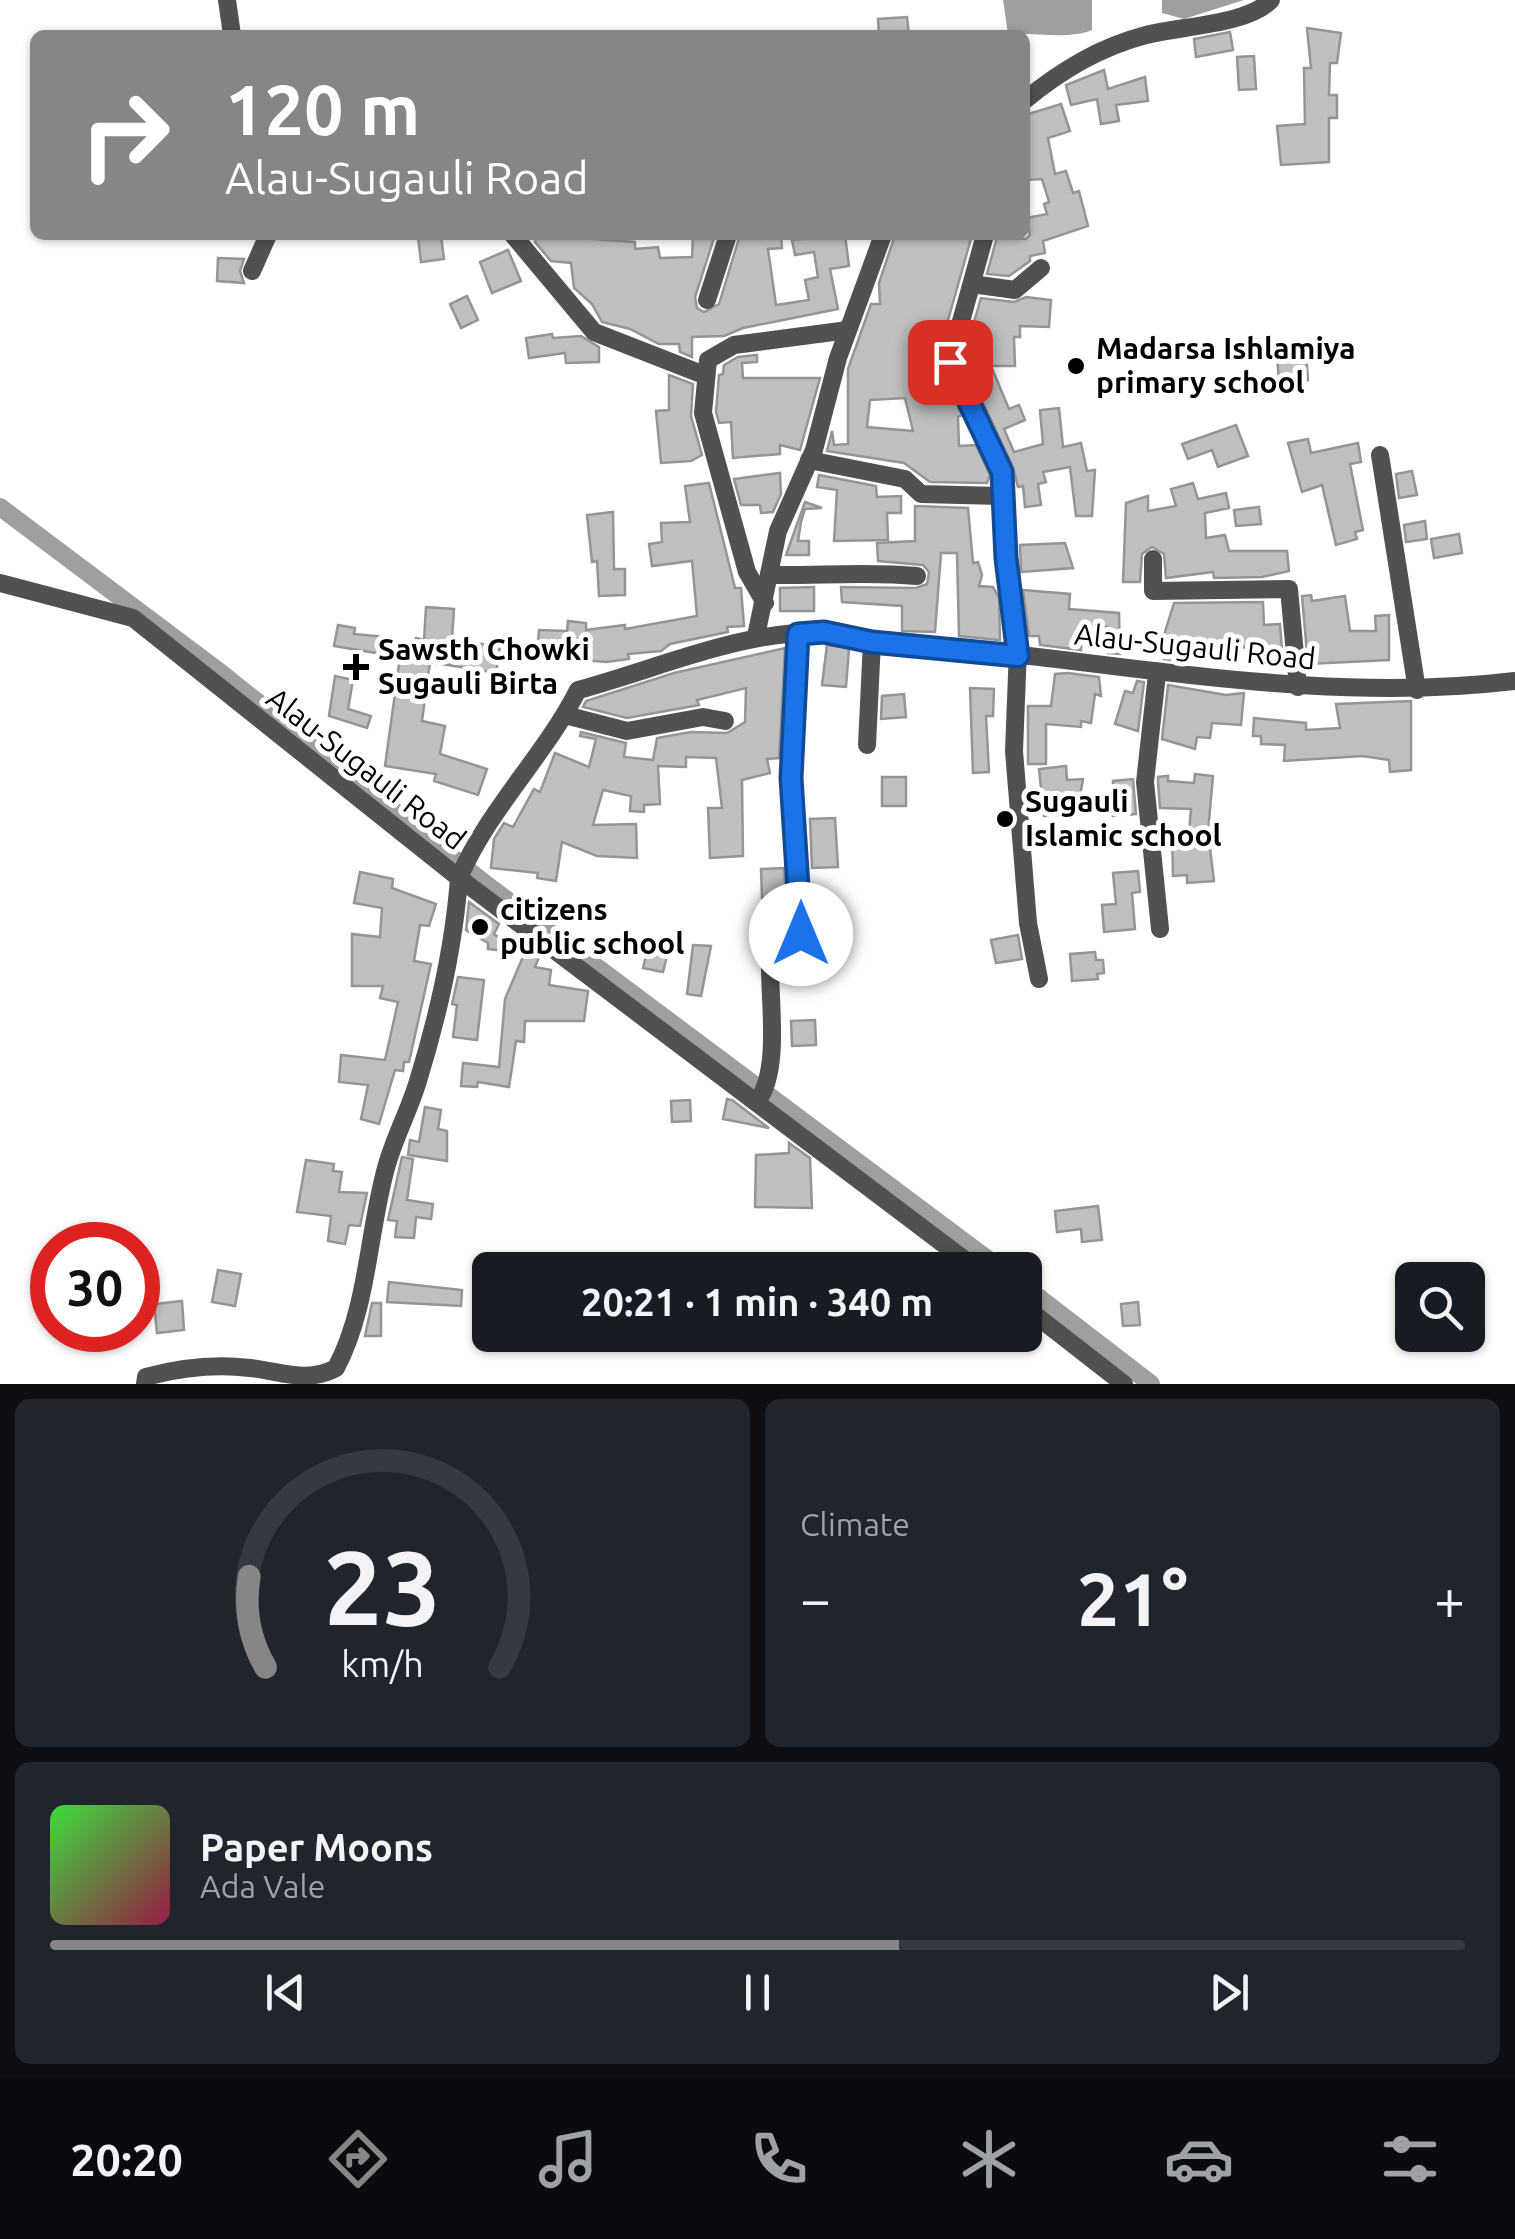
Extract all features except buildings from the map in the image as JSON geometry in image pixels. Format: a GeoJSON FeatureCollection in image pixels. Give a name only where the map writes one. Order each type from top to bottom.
{"type":"FeatureCollection","features":[{"type":"Feature","properties":{"kind":"street"},"geometry":{"type":"LineString","coordinates":[[227,0],[231,30]]}},
{"type":"Feature","properties":{"kind":"street"},"geometry":{"type":"LineString","coordinates":[[1030,96],[1079,59],[1145,35],[1219,21],[1264,7],[1271,0]]}},
{"type":"Feature","properties":{"kind":"street"},"geometry":{"type":"LineString","coordinates":[[252,270],[266,240]]}},
{"type":"Feature","properties":{"kind":"street"},"geometry":{"type":"LineString","coordinates":[[517,240],[594,332],[704,375]]}},
{"type":"Feature","properties":{"kind":"street"},"geometry":{"type":"LineString","coordinates":[[707,300],[726,240]]}},
{"type":"Feature","properties":{"kind":"street"},"geometry":{"type":"LineString","coordinates":[[756,636],[778,532],[809,460],[880,240]]}},
{"type":"Feature","properties":{"kind":"street"},"geometry":{"type":"LineString","coordinates":[[984,240],[950,362],[1002,472],[1018,656],[1014,751],[1028,923],[1039,979]]}},
{"type":"Feature","properties":{"kind":"street"},"geometry":{"type":"LineString","coordinates":[[972,284],[1015,290],[1041,268]]}},
{"type":"Feature","properties":{"kind":"street"},"geometry":{"type":"LineString","coordinates":[[765,602],[747,572],[703,413],[704,375],[716,352],[734,344],[848,330]]}},
{"type":"Feature","properties":{"kind":"street"},"geometry":{"type":"LineString","coordinates":[[1380,455],[1417,690]]}},
{"type":"Feature","properties":{"kind":"street"},"geometry":{"type":"LineString","coordinates":[[809,460],[905,480],[920,494],[1002,496]]}},
{"type":"Feature","properties":{"kind":"street"},"geometry":{"type":"LineString","coordinates":[[1153,558],[1154,591],[1289,589],[1298,687]]}},
{"type":"Feature","properties":{"kind":"street"},"geometry":{"type":"LineString","coordinates":[[768,575],[819,576],[854,570],[917,576]]}},
{"type":"Feature","properties":{"kind":"street","name":"Alau-Sugauli Road"},"geometry":{"type":"LineString","coordinates":[[0,583],[133,618],[462,870],[490,818],[560,729],[578,690],[756,636],[824,632],[872,642],[1298,687],[1417,690],[1515,682]]}},
{"type":"Feature","properties":{"kind":"street"},"geometry":{"type":"LineString","coordinates":[[758,1102],[769,1083],[773,1062],[770,960],[796,954],[801,934],[791,778],[798,634]]}},
{"type":"Feature","properties":{"kind":"street"},"geometry":{"type":"LineString","coordinates":[[868,745],[872,642]]}},
{"type":"Feature","properties":{"kind":"street"},"geometry":{"type":"LineString","coordinates":[[1158,674],[1144,782],[1160,928]]}},
{"type":"Feature","properties":{"kind":"street"},"geometry":{"type":"LineString","coordinates":[[565,715],[627,730],[704,717],[726,721]]}},
{"type":"Feature","properties":{"kind":"street"},"geometry":{"type":"LineString","coordinates":[[462,870],[954,1252]]}},
{"type":"Feature","properties":{"kind":"street"},"geometry":{"type":"LineString","coordinates":[[145,1384],[146,1377],[176,1368],[248,1367],[302,1378],[336,1368],[347,1348],[359,1302],[387,1164],[426,1054],[455,925],[462,870]]}},
{"type":"Feature","properties":{"kind":"street"},"geometry":{"type":"LineString","coordinates":[[1042,1320],[1124,1384]]}},
{"type":"Feature","properties":{"kind":"shaded area"},"geometry":{"type":"Polygon","coordinates":[[[1003,0],[1092,0],[1092,30],[1062,35],[1007,30],[1003,0]]]}},
{"type":"Feature","properties":{"kind":"shaded area"},"geometry":{"type":"Polygon","coordinates":[[[1162,0],[1244,0],[1184,19],[1162,13],[1162,0]]]}},
{"type":"Feature","properties":{"kind":"waterway"},"geometry":{"type":"LineString","coordinates":[[0,507],[221,673],[487,885],[978,1252]]}},
{"type":"Feature","properties":{"kind":"waterway"},"geometry":{"type":"LineString","coordinates":[[1042,1300],[1151,1384]]}},
{"type":"Feature","properties":{"kind":"place","name":"Madarsa Ishlamiya primary school"},"geometry":{"type":"Point","coordinates":[1076,366]}},
{"type":"Feature","properties":{"kind":"place","name":"Sawsth Chowki Sugauli Birta"},"geometry":{"type":"Point","coordinates":[356,667]}},
{"type":"Feature","properties":{"kind":"place","name":"Sugauli Islamic school"},"geometry":{"type":"Point","coordinates":[1005,819]}},
{"type":"Feature","properties":{"kind":"place","name":"citizens public school"},"geometry":{"type":"Point","coordinates":[480,927]}},
{"type":"Feature","properties":{"kind":"route"},"geometry":{"type":"LineString","coordinates":[[801,934],[803,911],[791,778],[798,634],[824,632],[872,642],[1018,656],[1006,558],[1002,472],[950,362]]}}]}
